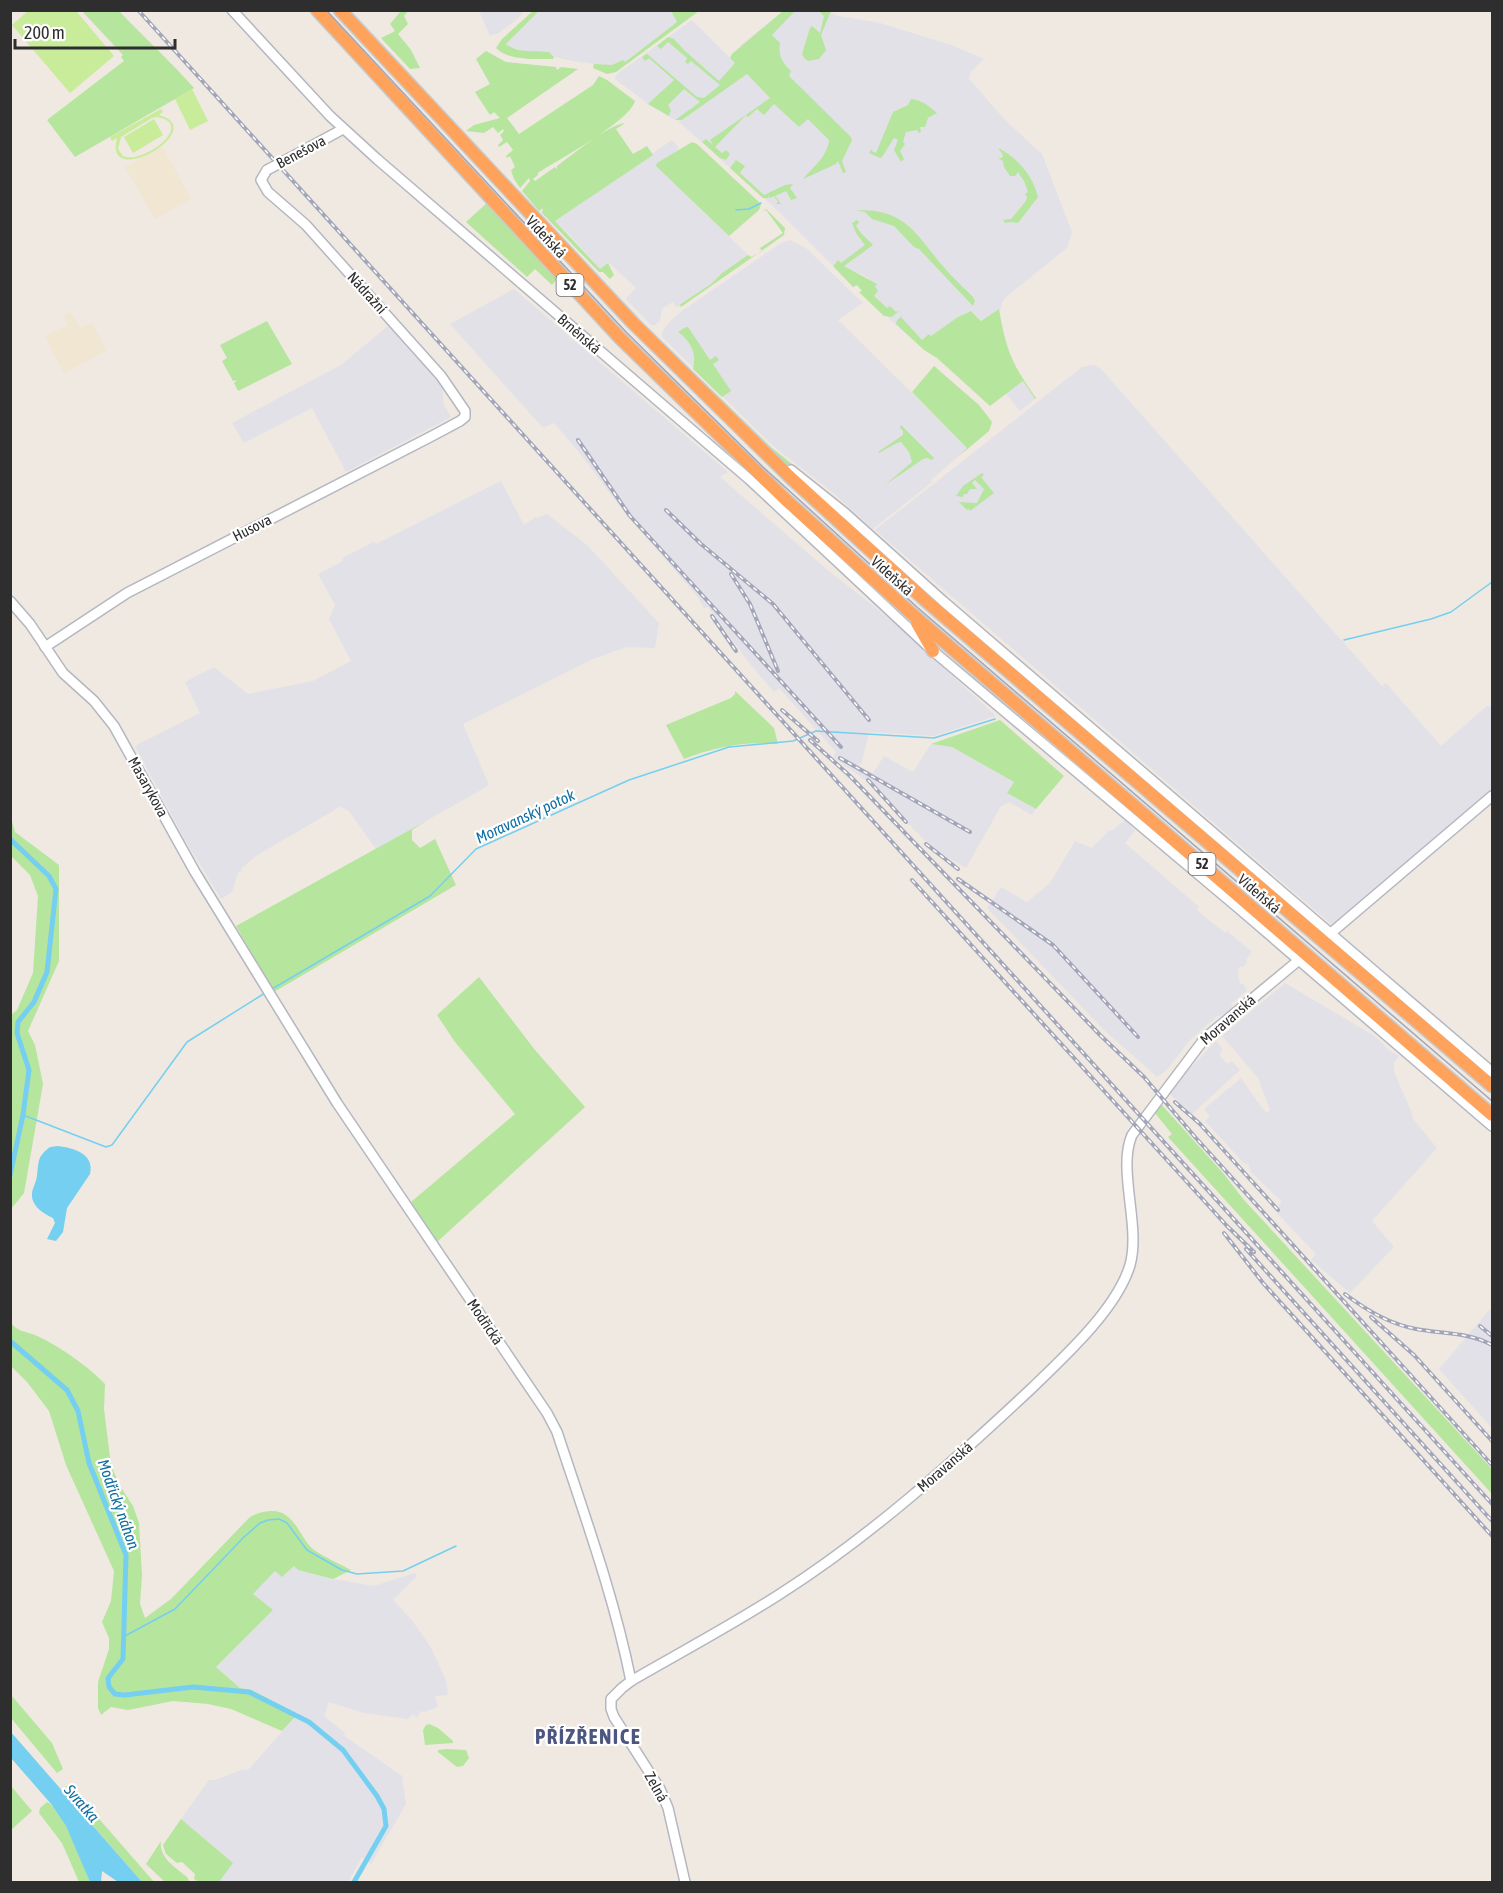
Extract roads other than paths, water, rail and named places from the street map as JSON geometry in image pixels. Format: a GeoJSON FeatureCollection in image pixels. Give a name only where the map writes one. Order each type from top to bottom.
{"type":"FeatureCollection","features":[{"type":"Feature","properties":{"kind":"highway","name":"Vídeňská"},"geometry":{"type":"LineString","coordinates":[[317,10],[620,338],[786,500],[912,614],[1492,1115]]}},
{"type":"Feature","properties":{"kind":"highway","name":"Vídeňská"},"geometry":{"type":"LineString","coordinates":[[340,10],[372,41],[384,57],[601,290],[791,478],[917,593],[1492,1086]]}},
{"type":"Feature","properties":{"kind":"highway"},"geometry":{"type":"LineString","coordinates":[[348,10],[372,41]]}},
{"type":"Feature","properties":{"kind":"highway"},"geometry":{"type":"LineString","coordinates":[[912,614],[933,651]]}},
{"type":"Feature","properties":{"kind":"highway"},"geometry":{"type":"LineString","coordinates":[[1449,1089],[1492,1120]]}},
{"type":"Feature","properties":{"kind":"street","name":"Brněnská"},"geometry":{"type":"LineString","coordinates":[[232,10],[344,129],[750,480],[933,651]]}},
{"type":"Feature","properties":{"kind":"street","name":"Benešova"},"geometry":{"type":"LineString","coordinates":[[264,174],[344,129]]}},
{"type":"Feature","properties":{"kind":"street","name":"Nádražní"},"geometry":{"type":"LineString","coordinates":[[264,174],[262,184],[268,192],[305,224],[441,376],[465,411],[465,417]]}},
{"type":"Feature","properties":{"kind":"street","name":"Husova"},"geometry":{"type":"LineString","coordinates":[[45,647],[128,593],[465,417]]}},
{"type":"Feature","properties":{"kind":"street","name":"Vídeňská"},"geometry":{"type":"LineString","coordinates":[[751,438],[845,513],[960,615],[1492,1072]]}},
{"type":"Feature","properties":{"kind":"street","name":"Masarykova"},"geometry":{"type":"LineString","coordinates":[[10,601],[30,624],[63,673],[94,701],[114,726],[195,872],[268,991]]}},
{"type":"Feature","properties":{"kind":"street","name":"Vídeňská"},"geometry":{"type":"LineString","coordinates":[[933,651],[1492,1126]]}},
{"type":"Feature","properties":{"kind":"street"},"geometry":{"type":"LineString","coordinates":[[1331,933],[1492,796]]}},
{"type":"Feature","properties":{"kind":"street","name":"Moravanská"},"geometry":{"type":"LineString","coordinates":[[611,1699],[631,1681],[780,1594],[822,1565],[961,1455],[1077,1344],[1100,1317],[1118,1290],[1130,1265],[1133,1236],[1128,1153],[1132,1135],[1205,1038],[1299,960]]}},
{"type":"Feature","properties":{"kind":"street","name":"Modřická"},"geometry":{"type":"LineString","coordinates":[[268,991],[349,1121],[547,1413],[557,1432],[623,1639],[631,1681]]}},
{"type":"Feature","properties":{"kind":"street","name":"Zelná"},"geometry":{"type":"LineString","coordinates":[[611,1699],[614,1717],[660,1789],[668,1808],[685,1882]]}},
{"type":"Feature","properties":{"kind":"water"},"geometry":{"type":"Polygon","coordinates":[[[58,1146],[82,1153],[91,1167],[90,1174],[67,1208],[63,1232],[56,1241],[47,1239],[55,1223],[53,1218],[36,1206],[32,1194],[41,1157],[50,1147],[58,1146]]]}},
{"type":"Feature","properties":{"kind":"water"},"geometry":{"type":"Polygon","coordinates":[[[10,1731],[142,1882],[118,1882],[102,1871],[101,1882],[90,1882],[66,1826],[52,1805],[11,1758],[10,1731]]]}},
{"type":"Feature","properties":{"kind":"waterway"},"geometry":{"type":"LineString","coordinates":[[736,210],[749,209],[761,203]]}},
{"type":"Feature","properties":{"kind":"waterway","name":"Moravanský potok"},"geometry":{"type":"LineString","coordinates":[[1344,640],[1451,612],[1492,582]]}},
{"type":"Feature","properties":{"kind":"waterway","name":"Moravanský potok"},"geometry":{"type":"LineString","coordinates":[[272,989],[430,896],[476,849],[629,780],[729,747],[793,741],[816,731],[934,738],[995,719]]}},
{"type":"Feature","properties":{"kind":"waterway","name":"Modřický náhon"},"geometry":{"type":"LineString","coordinates":[[10,839],[49,876],[56,889],[47,972],[34,1002],[18,1022],[17,1033],[29,1070],[23,1115],[10,1175]]}},
{"type":"Feature","properties":{"kind":"waterway","name":"Moravanský potok"},"geometry":{"type":"LineString","coordinates":[[23,1115],[106,1147],[112,1145],[187,1042],[265,993]]}},
{"type":"Feature","properties":{"kind":"waterway","name":"Modřický náhon"},"geometry":{"type":"LineString","coordinates":[[10,1341],[67,1390],[78,1411],[89,1463],[126,1555],[123,1659],[108,1678],[109,1687],[115,1694],[125,1695],[193,1687],[249,1692],[309,1722],[343,1750],[384,1809],[386,1826],[354,1882]]}},
{"type":"Feature","properties":{"kind":"waterway"},"geometry":{"type":"LineString","coordinates":[[123,1637],[175,1609],[244,1537],[260,1523],[268,1520],[279,1519],[287,1523],[307,1550],[342,1570],[357,1574],[403,1571],[456,1546]]}},
{"type":"Feature","properties":{"kind":"tram line"},"geometry":{"type":"LineString","coordinates":[[326,10],[626,332],[763,467],[918,608],[1492,1101]]}},
{"type":"Feature","properties":{"kind":"railway"},"geometry":{"type":"LineString","coordinates":[[138,10],[1492,1504]]}},
{"type":"Feature","properties":{"kind":"railway"},"geometry":{"type":"LineString","coordinates":[[578,440],[630,516],[841,747]]}},
{"type":"Feature","properties":{"kind":"railway"},"geometry":{"type":"LineString","coordinates":[[666,510],[701,544],[773,604],[869,720]]}},
{"type":"Feature","properties":{"kind":"railway"},"geometry":{"type":"LineString","coordinates":[[731,574],[750,604],[778,671]]}},
{"type":"Feature","properties":{"kind":"railway"},"geometry":{"type":"LineString","coordinates":[[712,616],[736,651]]}},
{"type":"Feature","properties":{"kind":"railway"},"geometry":{"type":"LineString","coordinates":[[782,710],[818,741]]}},
{"type":"Feature","properties":{"kind":"railway"},"geometry":{"type":"LineString","coordinates":[[810,740],[850,776],[1100,1035],[1144,1077],[1195,1137],[1492,1465]]}},
{"type":"Feature","properties":{"kind":"railway"},"geometry":{"type":"LineString","coordinates":[[840,758],[970,832]]}},
{"type":"Feature","properties":{"kind":"railway"},"geometry":{"type":"LineString","coordinates":[[868,780],[906,822]]}},
{"type":"Feature","properties":{"kind":"railway"},"geometry":{"type":"LineString","coordinates":[[926,844],[958,869]]}},
{"type":"Feature","properties":{"kind":"railway"},"geometry":{"type":"LineString","coordinates":[[958,879],[1053,945],[1138,1037]]}},
{"type":"Feature","properties":{"kind":"railway"},"geometry":{"type":"LineString","coordinates":[[912,880],[1227,1226],[1254,1252]]}},
{"type":"Feature","properties":{"kind":"railway"},"geometry":{"type":"LineString","coordinates":[[1175,1102],[1200,1124],[1278,1210]]}},
{"type":"Feature","properties":{"kind":"railway"},"geometry":{"type":"LineString","coordinates":[[1224,1233],[1263,1283],[1492,1536]]}},
{"type":"Feature","properties":{"kind":"railway"},"geometry":{"type":"LineString","coordinates":[[1246,1249],[1492,1521]]}},
{"type":"Feature","properties":{"kind":"railway"},"geometry":{"type":"LineString","coordinates":[[1345,1294],[1370,1311],[1396,1324],[1465,1336],[1492,1345]]}},
{"type":"Feature","properties":{"kind":"railway"},"geometry":{"type":"LineString","coordinates":[[1371,1317],[1414,1355],[1492,1441]]}},
{"type":"Feature","properties":{"kind":"railway"},"geometry":{"type":"LineString","coordinates":[[1480,1326],[1492,1336]]}},
{"type":"Feature","properties":{"kind":"district","name":"PŘÍZŘENICE"},"geometry":{"type":"Point","coordinates":[588,1737]}},
{"type":"Feature","properties":{"kind":"water label","name":"Svratka"},"geometry":{"type":"Point","coordinates":[82,1803]}}]}
